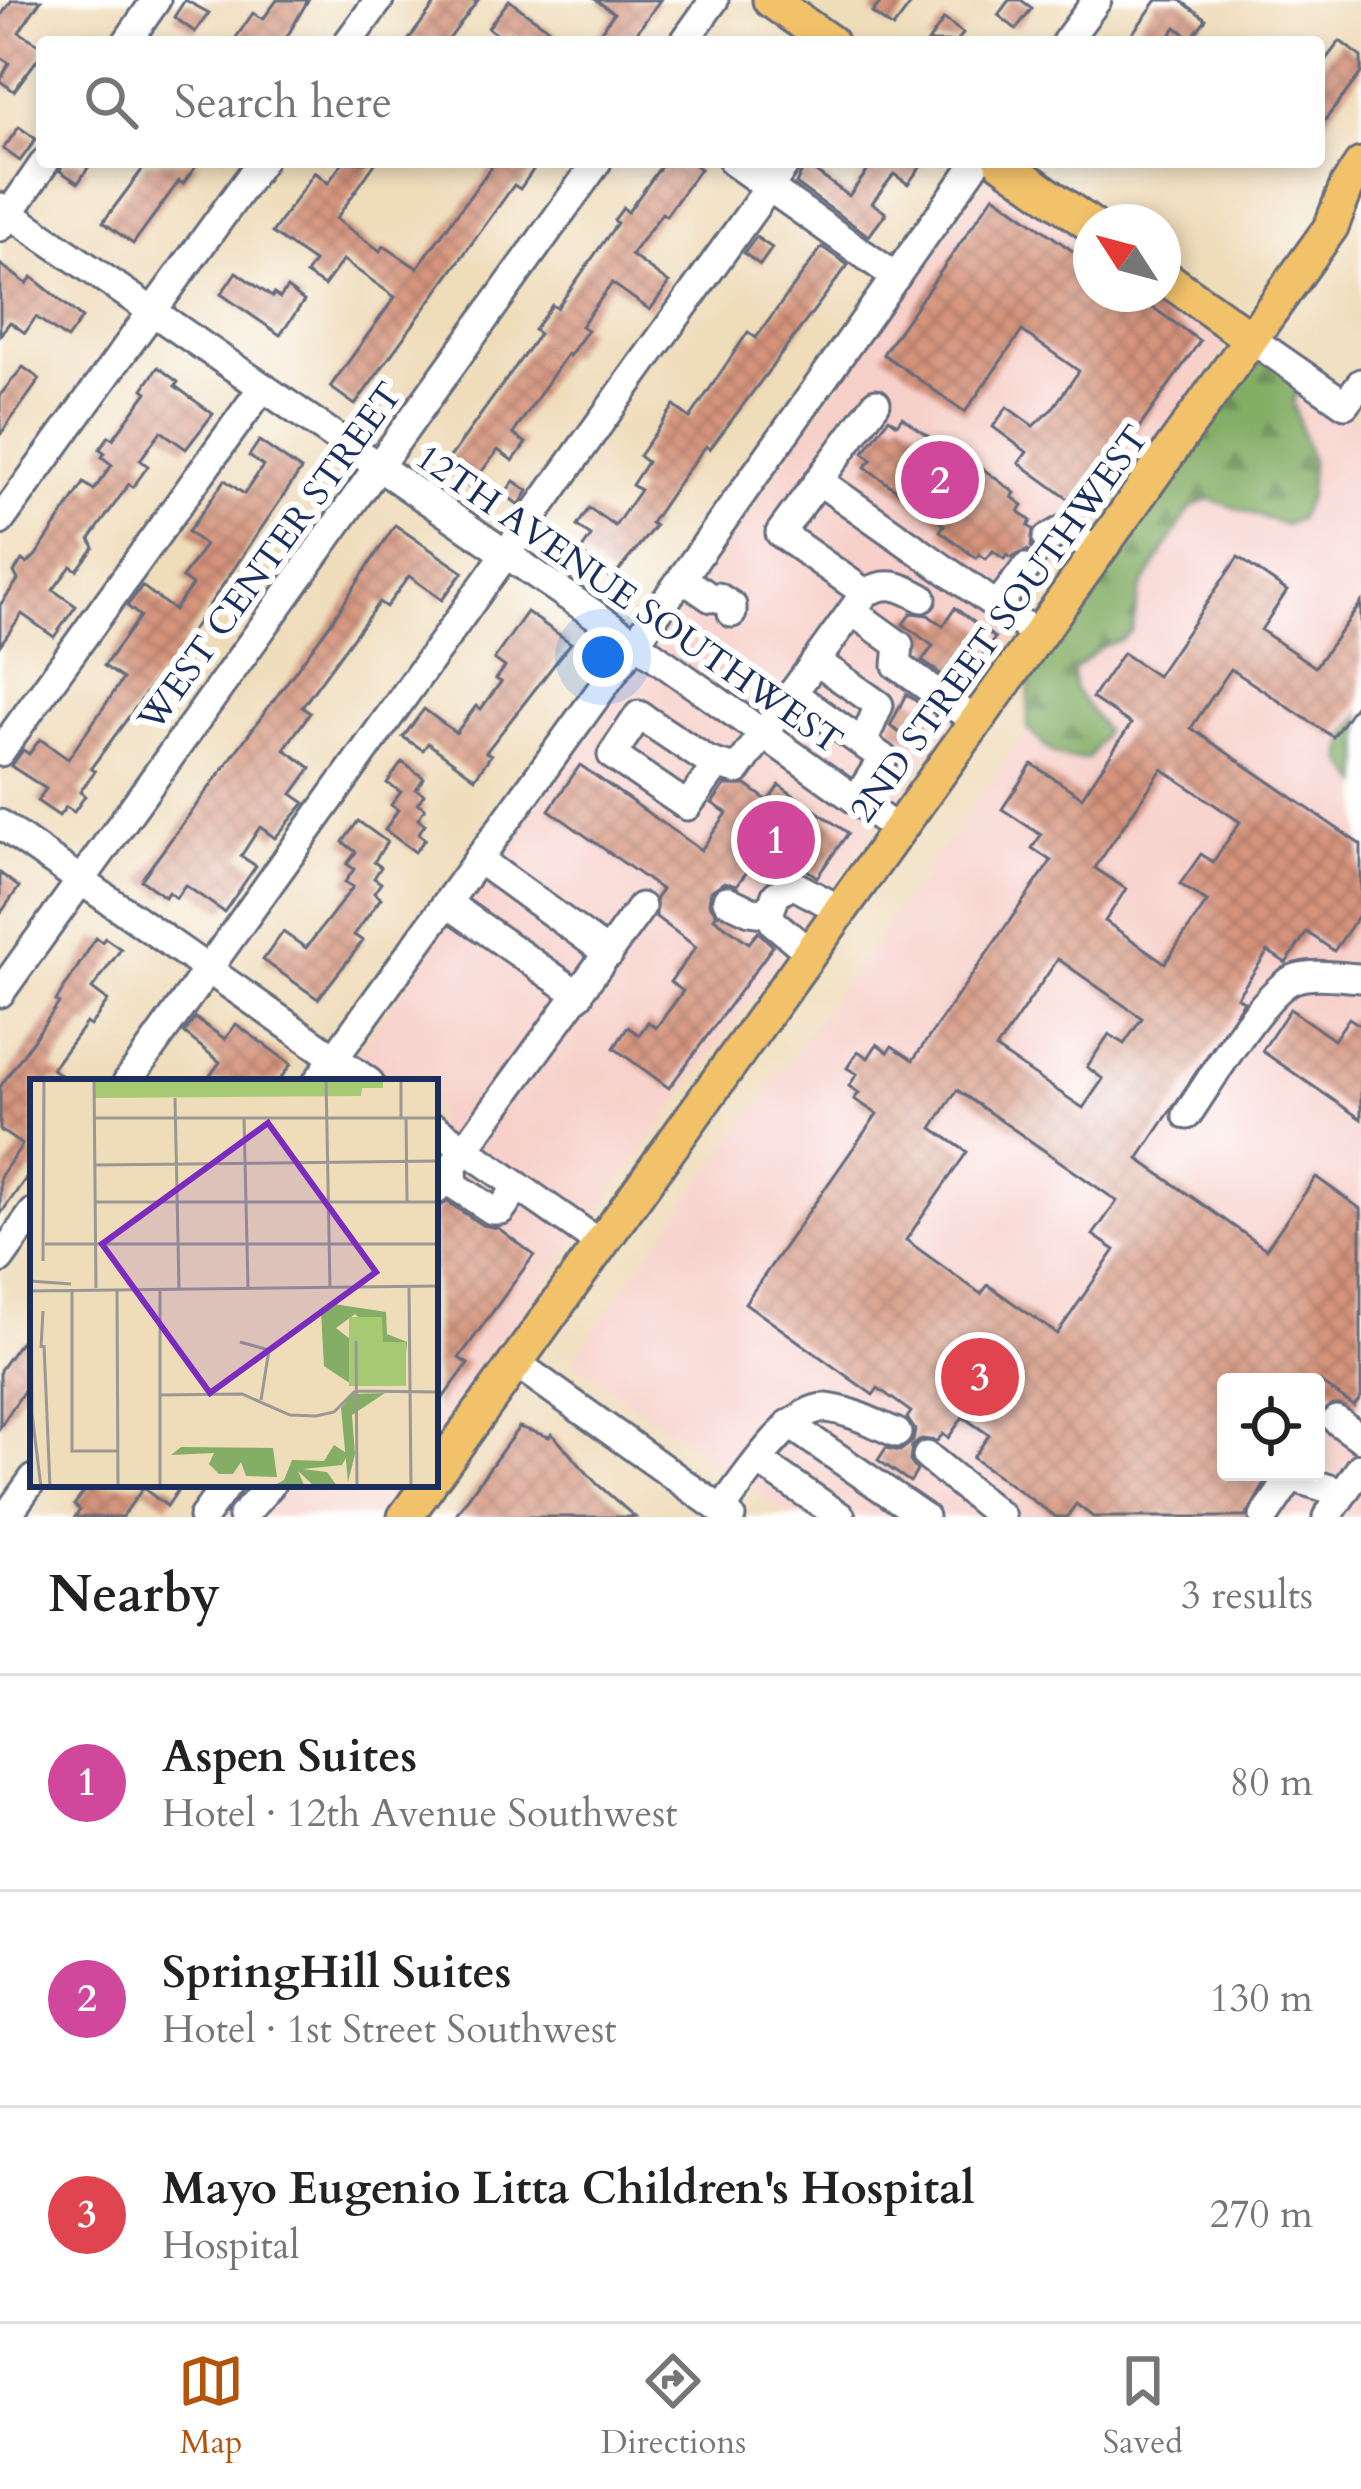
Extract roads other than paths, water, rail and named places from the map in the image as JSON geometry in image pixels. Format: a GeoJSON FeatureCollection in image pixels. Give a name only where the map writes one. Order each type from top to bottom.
{"type":"FeatureCollection","features":[{"type":"Feature","properties":{"kind":"main road"},"geometry":{"type":"LineString","coordinates":[[770,0],[821,36]]}},
{"type":"Feature","properties":{"kind":"main road","name":"2ND STREET SOUTHWEST"},"geometry":{"type":"LineString","coordinates":[[438,1470],[1331,227],[1343,193],[1361,165]]}},
{"type":"Feature","properties":{"kind":"main road"},"geometry":{"type":"LineString","coordinates":[[1010,168],[1073,212]]}},
{"type":"Feature","properties":{"kind":"main road","name":"2ND STREET SOUTHWEST"},"geometry":{"type":"LineString","coordinates":[[1331,227],[1361,207]]}},
{"type":"Feature","properties":{"kind":"main road"},"geometry":{"type":"LineString","coordinates":[[1181,289],[1250,338]]}},
{"type":"Feature","properties":{"kind":"main road","name":"2ND STREET SOUTHWEST"},"geometry":{"type":"LineString","coordinates":[[405,1517],[426,1487]]}},
{"type":"Feature","properties":{"kind":"street"},"geometry":{"type":"LineString","coordinates":[[131,36],[156,0]]}},
{"type":"Feature","properties":{"kind":"street"},"geometry":{"type":"LineString","coordinates":[[353,36],[379,0]]}},
{"type":"Feature","properties":{"kind":"street"},"geometry":{"type":"LineString","coordinates":[[688,36],[714,0]]}},
{"type":"Feature","properties":{"kind":"street"},"geometry":{"type":"LineString","coordinates":[[1070,36],[1097,0]]}},
{"type":"Feature","properties":{"kind":"street"},"geometry":{"type":"LineString","coordinates":[[3,216],[40,168]]}},
{"type":"Feature","properties":{"kind":"street"},"geometry":{"type":"LineString","coordinates":[[0,521],[257,168]]}},
{"type":"Feature","properties":{"kind":"street","name":"WEST CENTER STREET"},"geometry":{"type":"LineString","coordinates":[[0,993],[593,168]]}},
{"type":"Feature","properties":{"kind":"street"},"geometry":{"type":"LineString","coordinates":[[741,168],[896,277]]}},
{"type":"Feature","properties":{"kind":"street"},"geometry":{"type":"LineString","coordinates":[[129,1079],[782,168]]}},
{"type":"Feature","properties":{"kind":"street"},"geometry":{"type":"LineString","coordinates":[[319,1079],[973,168]]}},
{"type":"Feature","properties":{"kind":"street","name":"12TH AVENUE SOUTHWEST"},"geometry":{"type":"LineString","coordinates":[[3,216],[508,555],[898,830]]}},
{"type":"Feature","properties":{"kind":"street"},"geometry":{"type":"LineString","coordinates":[[1250,338],[1353,393]]}},
{"type":"Feature","properties":{"kind":"street"},"geometry":{"type":"LineString","coordinates":[[0,752],[262,387]]}},
{"type":"Feature","properties":{"kind":"street"},"geometry":{"type":"LineString","coordinates":[[780,533],[876,404]]}},
{"type":"Feature","properties":{"kind":"street"},"geometry":{"type":"LineString","coordinates":[[819,481],[1038,635]]}},
{"type":"Feature","properties":{"kind":"street"},"geometry":{"type":"LineString","coordinates":[[735,503],[780,533],[859,602],[898,645],[896,664],[975,721]]}},
{"type":"Feature","properties":{"kind":"street"},"geometry":{"type":"LineString","coordinates":[[1047,539],[1063,530],[1098,551]]}},
{"type":"Feature","properties":{"kind":"street"},"geometry":{"type":"LineString","coordinates":[[997,607],[1026,568]]}},
{"type":"Feature","properties":{"kind":"street"},"geometry":{"type":"LineString","coordinates":[[682,578],[727,610]]}},
{"type":"Feature","properties":{"kind":"street"},"geometry":{"type":"LineString","coordinates":[[717,765],[737,770],[859,602],[880,584],[898,585],[922,598]]}},
{"type":"Feature","properties":{"kind":"street"},"geometry":{"type":"LineString","coordinates":[[816,661],[879,705],[863,743]]}},
{"type":"Feature","properties":{"kind":"street"},"geometry":{"type":"LineString","coordinates":[[792,693],[883,758],[856,800]]}},
{"type":"Feature","properties":{"kind":"street"},"geometry":{"type":"LineString","coordinates":[[0,824],[365,1079]]}},
{"type":"Feature","properties":{"kind":"street"},"geometry":{"type":"LineString","coordinates":[[478,860],[609,954]]}},
{"type":"Feature","properties":{"kind":"street"},"geometry":{"type":"LineString","coordinates":[[810,953],[774,923],[769,914],[776,895],[792,884],[841,910]]}},
{"type":"Feature","properties":{"kind":"street"},"geometry":{"type":"LineString","coordinates":[[727,900],[769,914]]}},
{"type":"Feature","properties":{"kind":"street"},"geometry":{"type":"LineString","coordinates":[[447,903],[579,995]]}},
{"type":"Feature","properties":{"kind":"street"},"geometry":{"type":"LineString","coordinates":[[452,1170],[641,907]]}},
{"type":"Feature","properties":{"kind":"street"},"geometry":{"type":"LineString","coordinates":[[1187,1114],[1280,988],[1294,978],[1361,978]]}},
{"type":"Feature","properties":{"kind":"street"},"geometry":{"type":"LineString","coordinates":[[438,1135],[452,1170]]}},
{"type":"Feature","properties":{"kind":"street"},"geometry":{"type":"LineString","coordinates":[[452,1170],[518,1186],[602,1245]]}},
{"type":"Feature","properties":{"kind":"street"},"geometry":{"type":"LineString","coordinates":[[0,1258],[30,1217]]}},
{"type":"Feature","properties":{"kind":"street"},"geometry":{"type":"LineString","coordinates":[[516,1364],[726,1514],[788,1424],[811,1409],[827,1408],[897,1433]]}},
{"type":"Feature","properties":{"kind":"street"},"geometry":{"type":"LineString","coordinates":[[1336,1420],[1361,1438]]}},
{"type":"Feature","properties":{"kind":"street"},"geometry":{"type":"LineString","coordinates":[[788,1424],[924,1517]]}},
{"type":"Feature","properties":{"kind":"street"},"geometry":{"type":"LineString","coordinates":[[927,1456],[989,1512]]}},
{"type":"Feature","properties":{"kind":"street"},"geometry":{"type":"LineString","coordinates":[[760,1462],[841,1517]]}},
{"type":"Feature","properties":{"kind":"street"},"geometry":{"type":"LineString","coordinates":[[1327,1517],[1361,1468]]}},
{"type":"Feature","properties":{"kind":"street"},"geometry":{"type":"LineString","coordinates":[[1264,1517],[1291,1478],[1343,1493]]}},
{"type":"Feature","properties":{"kind":"street"},"geometry":{"type":"LineString","coordinates":[[6,1517],[30,1483]]}},
{"type":"Feature","properties":{"kind":"street"},"geometry":{"type":"LineString","coordinates":[[203,1517],[225,1487]]}},
{"type":"Feature","properties":{"kind":"street"},"geometry":{"type":"LineString","coordinates":[[242,1517],[268,1487]]}},
{"type":"Feature","properties":{"kind":"place","name":"SpringHill Suites"},"geometry":{"type":"Point","coordinates":[940,480]}},
{"type":"Feature","properties":{"kind":"place","name":"Aspen Suites"},"geometry":{"type":"Point","coordinates":[776,840]}},
{"type":"Feature","properties":{"kind":"place","name":"Mayo Eugenio Litta Children's Hospital"},"geometry":{"type":"Point","coordinates":[980,1377]}}]}
